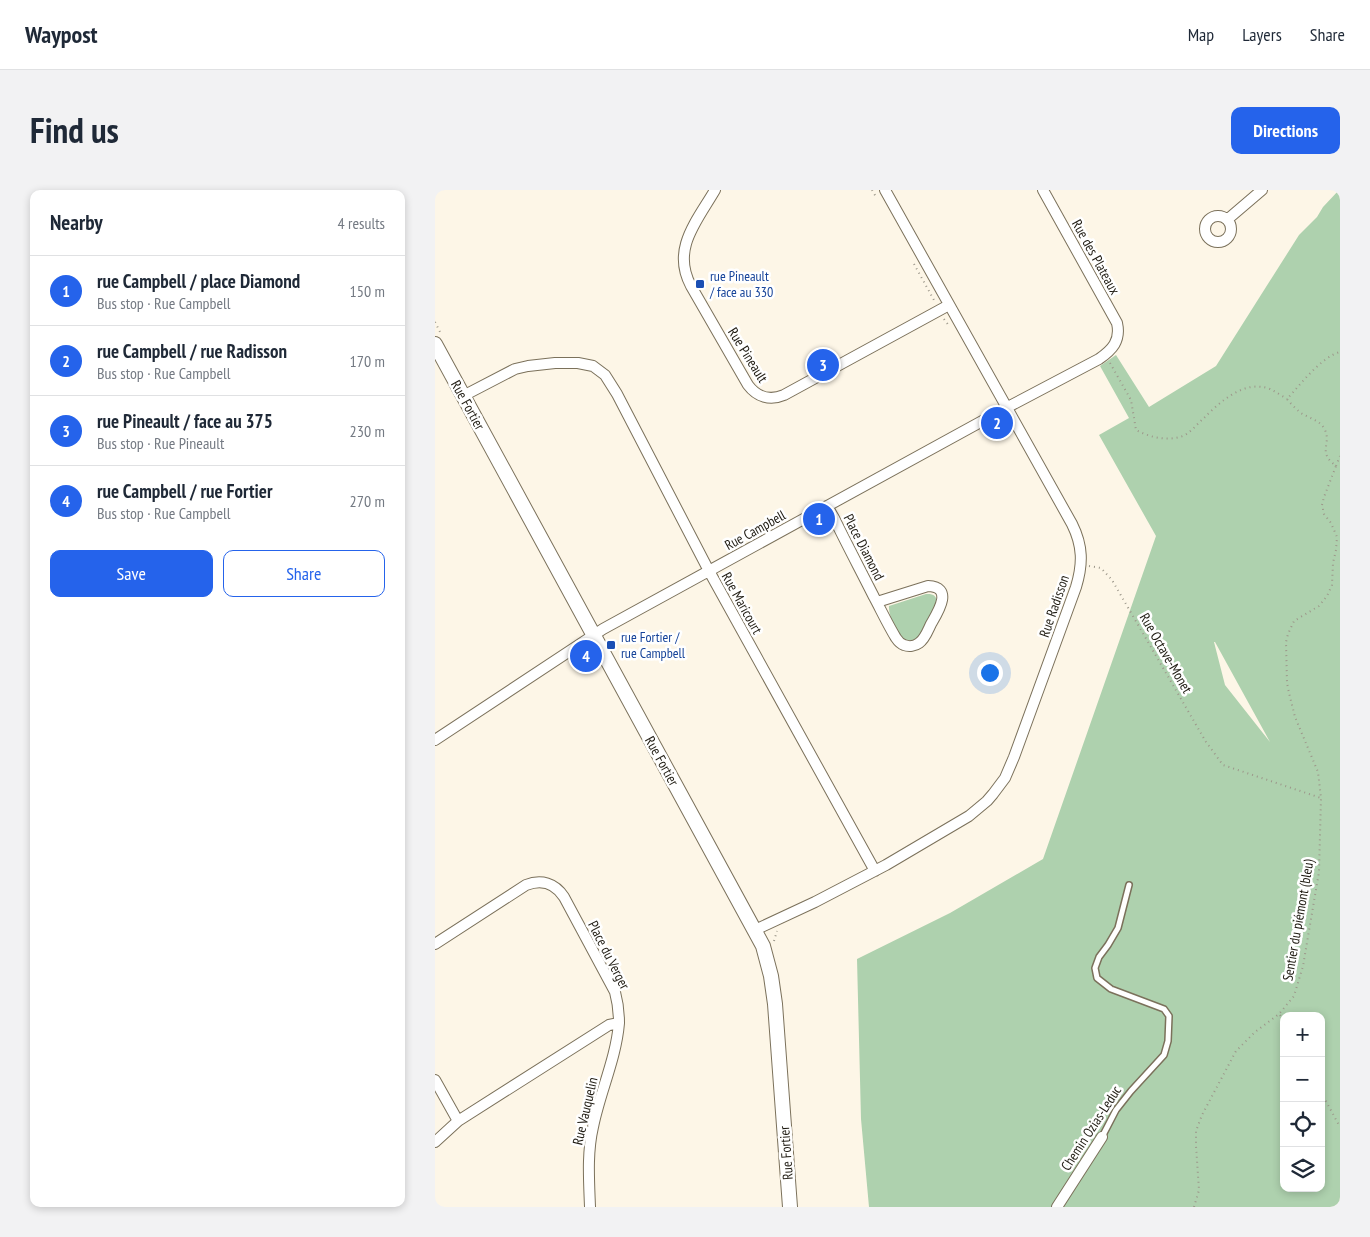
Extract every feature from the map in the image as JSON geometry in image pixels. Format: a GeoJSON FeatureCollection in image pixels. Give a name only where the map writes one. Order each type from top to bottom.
{"type":"FeatureCollection","features":[{"type":"Feature","properties":{"kind":"street","name":"Rue Pineault"},"geometry":{"type":"LineString","coordinates":[[715,190],[687,239],[683,255],[685,271],[691,286],[753,392],[760,396],[772,398],[783,395],[949,305]]}},
{"type":"Feature","properties":{"kind":"street","name":"Rue Radisson"},"geometry":{"type":"LineString","coordinates":[[755,930],[875,871],[969,816],[987,801],[1000,785],[1009,769],[1076,587],[1082,564],[1080,543],[1076,531],[885,190]]}},
{"type":"Feature","properties":{"kind":"street","name":"Rue des Plateaux"},"geometry":{"type":"LineString","coordinates":[[1043,190],[1115,320],[1118,327],[1117,338]]}},
{"type":"Feature","properties":{"kind":"street"},"geometry":{"type":"LineString","coordinates":[[1228,220],[1262,190]]}},
{"type":"Feature","properties":{"kind":"street","name":"Rue Campbell"},"geometry":{"type":"LineString","coordinates":[[435,740],[593,635],[1006,408],[1099,359],[1112,349],[1117,338]]}},
{"type":"Feature","properties":{"kind":"street","name":"Rue Fortier"},"geometry":{"type":"LineString","coordinates":[[435,344],[755,930],[766,954],[774,990],[789,1207]]}},
{"type":"Feature","properties":{"kind":"street","name":"Rue Maricourt"},"geometry":{"type":"LineString","coordinates":[[463,396],[504,374],[528,366],[578,363],[589,365],[601,371],[617,394],[709,570],[875,871]]}},
{"type":"Feature","properties":{"kind":"street","name":"Place Diamond"},"geometry":{"type":"LineString","coordinates":[[827,506],[877,602],[897,640],[904,645],[910,646],[916,645],[923,640],[942,605],[943,596],[937,587],[928,586],[877,602]]}},
{"type":"Feature","properties":{"kind":"street","name":"Place du Verger"},"geometry":{"type":"LineString","coordinates":[[435,944],[526,884],[537,882],[549,884],[559,890],[615,992],[619,1023]]}},
{"type":"Feature","properties":{"kind":"street"},"geometry":{"type":"LineString","coordinates":[[435,1142],[458,1121],[609,1025],[619,1023]]}},
{"type":"Feature","properties":{"kind":"street","name":"Rue Vauquelin"},"geometry":{"type":"LineString","coordinates":[[590,1207],[588,1167],[592,1128],[612,1061],[619,1023]]}},
{"type":"Feature","properties":{"kind":"street"},"geometry":{"type":"LineString","coordinates":[[435,1080],[458,1121]]}},
{"type":"Feature","properties":{"kind":"street","name":"Chemin Ozias-Leduc"},"geometry":{"type":"LineString","coordinates":[[1057,1207],[1101,1137]]}},
{"type":"Feature","properties":{"kind":"lane","name":"Chemin Ozias-Leduc"},"geometry":{"type":"LineString","coordinates":[[1101,1137],[1131,1091],[1165,1055],[1168,1041],[1169,1016],[1164,1009],[1111,989],[1097,978],[1095,968],[1099,957],[1118,928],[1129,885]]}},
{"type":"Feature","properties":{"kind":"path"},"geometry":{"type":"LineString","coordinates":[[873,190],[878,200]]}},
{"type":"Feature","properties":{"kind":"path"},"geometry":{"type":"LineString","coordinates":[[911,259],[935,302]]}},
{"type":"Feature","properties":{"kind":"path"},"geometry":{"type":"LineString","coordinates":[[1287,399],[1315,368],[1335,353],[1340,352]]}},
{"type":"Feature","properties":{"kind":"path"},"geometry":{"type":"LineString","coordinates":[[1110,362],[1131,400],[1136,430],[1152,436],[1168,438],[1185,435],[1229,397],[1244,388],[1269,389],[1287,399],[1298,411],[1322,425],[1326,434],[1326,457],[1328,461],[1336,466]]}},
{"type":"Feature","properties":{"kind":"path","name":"Sentier du piémont (bleu)"},"geometry":{"type":"LineString","coordinates":[[1194,1207],[1199,1190],[1196,1131],[1202,1116],[1236,1051],[1255,1032],[1279,1014],[1294,996],[1303,966],[1319,872],[1321,798],[1318,772],[1295,717],[1289,693],[1287,642],[1293,621],[1319,606],[1327,596],[1332,584],[1337,537],[1331,523],[1324,514],[1322,505],[1340,456]]}},
{"type":"Feature","properties":{"kind":"path","name":"Rue Octave-Monet"},"geometry":{"type":"LineString","coordinates":[[1082,564],[1101,568],[1112,580],[1207,742],[1223,765],[1321,798]]}},
{"type":"Feature","properties":{"kind":"path"},"geometry":{"type":"LineString","coordinates":[[774,946],[774,938],[781,928]]}},
{"type":"Feature","properties":{"kind":"path"},"geometry":{"type":"LineString","coordinates":[[1325,1099],[1340,1127]]}},
{"type":"Feature","properties":{"kind":"green space"},"geometry":{"type":"Polygon","coordinates":[[[1340,190],[1340,1207],[869,1207],[861,1119],[857,959],[950,913],[1043,859],[1156,536],[1099,435],[1129,418],[1100,366],[1116,355],[1149,407],[1216,366],[1299,235],[1317,217],[1323,207],[1340,190]],[[1215,642],[1225,685],[1270,742],[1215,642]]]}},
{"type":"Feature","properties":{"kind":"green space"},"geometry":{"type":"Polygon","coordinates":[[[926,594],[935,596],[936,602],[923,631],[913,641],[904,640],[893,624],[889,606],[926,594]]]}},
{"type":"Feature","properties":{"kind":"place","name":"rue Pineault / face au 330"},"geometry":{"type":"Point","coordinates":[700,284]}},
{"type":"Feature","properties":{"kind":"place","name":"rue Pineault / face au 375"},"geometry":{"type":"Point","coordinates":[823,365]}},
{"type":"Feature","properties":{"kind":"place","name":"rue Campbell / rue Radisson"},"geometry":{"type":"Point","coordinates":[997,423]}},
{"type":"Feature","properties":{"kind":"place","name":"rue Campbell / place Diamond"},"geometry":{"type":"Point","coordinates":[819,519]}},
{"type":"Feature","properties":{"kind":"place","name":"rue Fortier / rue Campbell"},"geometry":{"type":"Point","coordinates":[611,645]}},
{"type":"Feature","properties":{"kind":"place","name":"rue Campbell / rue Fortier"},"geometry":{"type":"Point","coordinates":[586,656]}}]}
